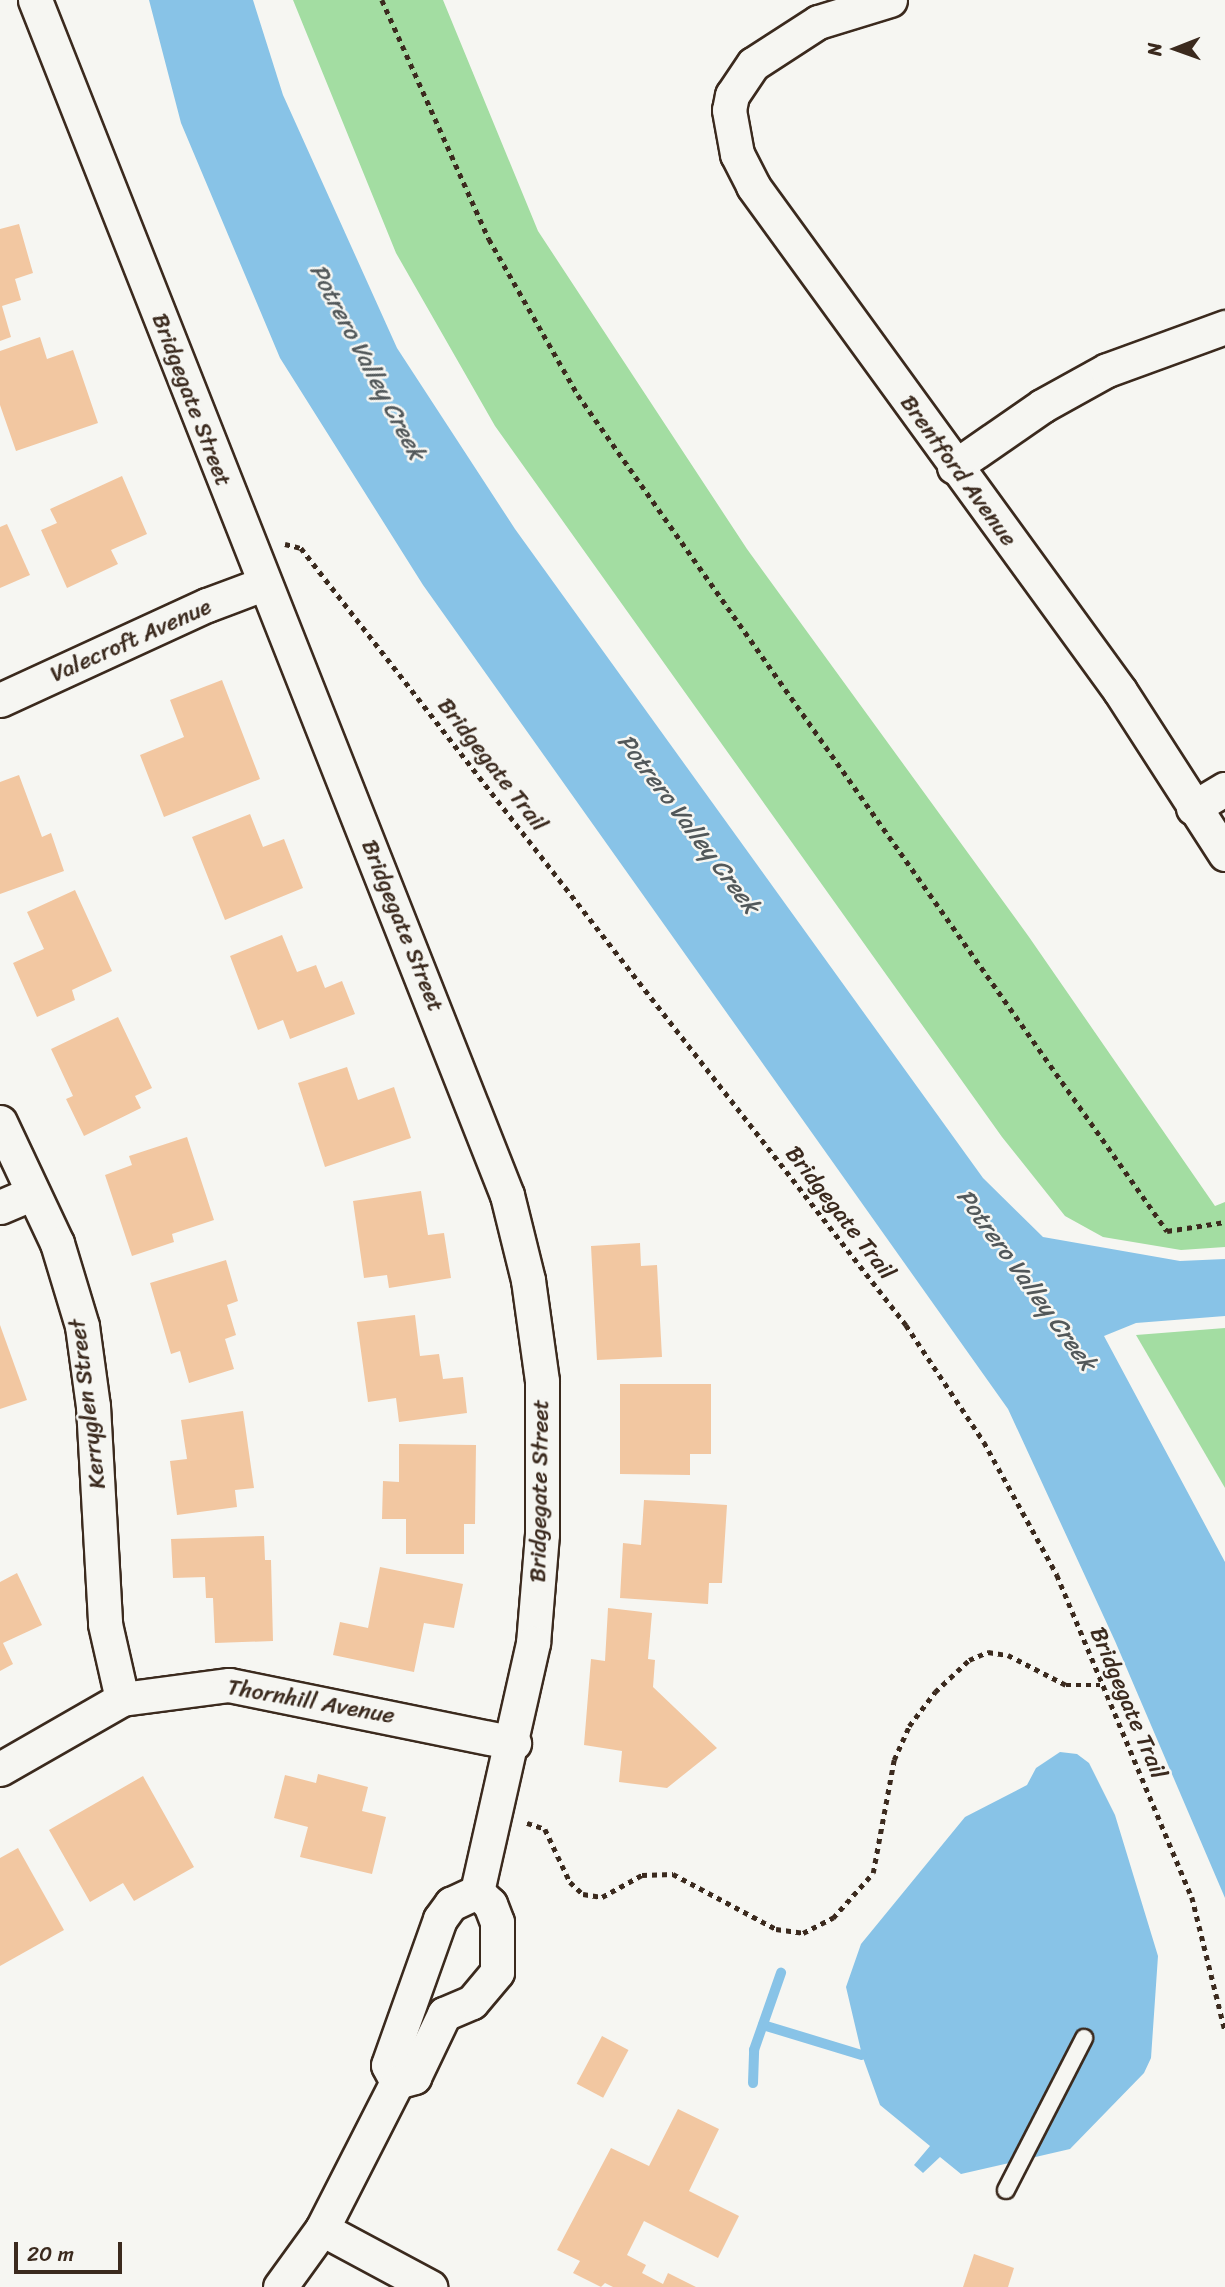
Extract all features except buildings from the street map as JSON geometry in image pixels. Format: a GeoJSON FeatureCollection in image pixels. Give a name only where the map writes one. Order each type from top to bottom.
{"type":"FeatureCollection","features":[{"type":"Feature","properties":{"kind":"street","name":"Bridgegate Street"},"geometry":{"type":"LineString","coordinates":[[35,0],[263,584],[507,1195],[528,1280],[542,1381],[545,1490],[533,1643],[514,1743],[494,1811],[477,1892]]}},
{"type":"Feature","properties":{"kind":"street","name":"Brentford Avenue"},"geometry":{"type":"LineString","coordinates":[[890,0],[818,22],[769,51],[741,77],[732,95],[731,130],[753,186],[954,467],[1120,691],[1193,808],[1225,853]]}},
{"type":"Feature","properties":{"kind":"street"},"geometry":{"type":"LineString","coordinates":[[954,467],[1042,406],[1107,370],[1225,327]]}},
{"type":"Feature","properties":{"kind":"street","name":"Valecroft Avenue"},"geometry":{"type":"LineString","coordinates":[[0,700],[207,605],[263,584]]}},
{"type":"Feature","properties":{"kind":"street"},"geometry":{"type":"LineString","coordinates":[[1193,808],[1225,789]]}},
{"type":"Feature","properties":{"kind":"street","name":"Kerryglen Street"},"geometry":{"type":"LineString","coordinates":[[0,1122],[31,1194],[57,1243],[82,1326],[95,1429],[105,1624],[122,1699]]}},
{"type":"Feature","properties":{"kind":"street"},"geometry":{"type":"LineString","coordinates":[[0,1208],[31,1194]]}},
{"type":"Feature","properties":{"kind":"street","name":"Thornhill Avenue"},"geometry":{"type":"LineString","coordinates":[[0,1769],[122,1699],[229,1685],[514,1743]]}},
{"type":"Feature","properties":{"kind":"street"},"geometry":{"type":"LineString","coordinates":[[280,2287],[322,2229],[397,2082],[414,2077],[444,2014],[472,2002],[486,1991],[497,1972],[497,1922],[490,1903],[477,1892],[451,1904],[440,1919],[419,1987],[388,2065],[397,2082]]}},
{"type":"Feature","properties":{"kind":"street"},"geometry":{"type":"LineString","coordinates":[[419,1987],[433,2010],[444,2014]]}},
{"type":"Feature","properties":{"kind":"street"},"geometry":{"type":"LineString","coordinates":[[322,2229],[430,2287]]}},
{"type":"Feature","properties":{"kind":"lane"},"geometry":{"type":"LineString","coordinates":[[1006,2190],[1084,2038]]}},
{"type":"Feature","properties":{"kind":"path"},"geometry":{"type":"LineString","coordinates":[[382,0],[489,239],[578,395],[1167,1231],[1225,1222]]}},
{"type":"Feature","properties":{"kind":"path","name":"Bridgegate Trail"},"geometry":{"type":"LineString","coordinates":[[250,551],[289,543],[301,548],[906,1325],[984,1442],[1057,1575],[1100,1685],[1192,1897],[1225,2030]]}},
{"type":"Feature","properties":{"kind":"path"},"geometry":{"type":"LineString","coordinates":[[494,1811],[545,1829],[570,1882],[583,1894],[602,1897],[642,1875],[674,1874],[776,1929],[803,1933],[834,1918],[873,1873],[894,1760],[909,1726],[935,1692],[969,1660],[988,1653],[1008,1655],[1066,1685],[1100,1685]]}},
{"type":"Feature","properties":{"kind":"green space"},"geometry":{"type":"Polygon","coordinates":[[[293,0],[443,0],[538,231],[747,549],[1029,937],[1215,1206],[1225,1202],[1225,1247],[1181,1250],[1103,1237],[1065,1216],[1002,1137],[495,426],[396,253],[293,0]]]}},
{"type":"Feature","properties":{"kind":"green space"},"geometry":{"type":"Polygon","coordinates":[[[1225,1328],[1225,1488],[1136,1335],[1225,1328]]]}},
{"type":"Feature","properties":{"kind":"water","name":"Potrero Valley Creek"},"geometry":{"type":"Polygon","coordinates":[[[149,0],[253,0],[283,95],[397,348],[515,529],[983,1178],[1043,1237],[1180,1261],[1225,1259],[1225,1316],[1136,1323],[1104,1336],[1225,1562],[1225,1898],[1115,1641],[1008,1409],[423,585],[280,358],[181,123],[149,0]]]}},
{"type":"Feature","properties":{"kind":"water"},"geometry":{"type":"Polygon","coordinates":[[[1060,1752],[1077,1754],[1089,1763],[1115,1815],[1158,1956],[1151,2058],[1144,2073],[1070,2149],[961,2174],[940,2157],[923,2173],[914,2165],[930,2146],[880,2105],[862,2055],[846,1987],[861,1944],[965,1817],[1027,1785],[1036,1768],[1060,1752]]]}},
{"type":"Feature","properties":{"kind":"waterway"},"geometry":{"type":"LineString","coordinates":[[753,2083],[754,2050],[781,1973]]}},
{"type":"Feature","properties":{"kind":"waterway"},"geometry":{"type":"LineString","coordinates":[[763,2025],[862,2055]]}}]}
